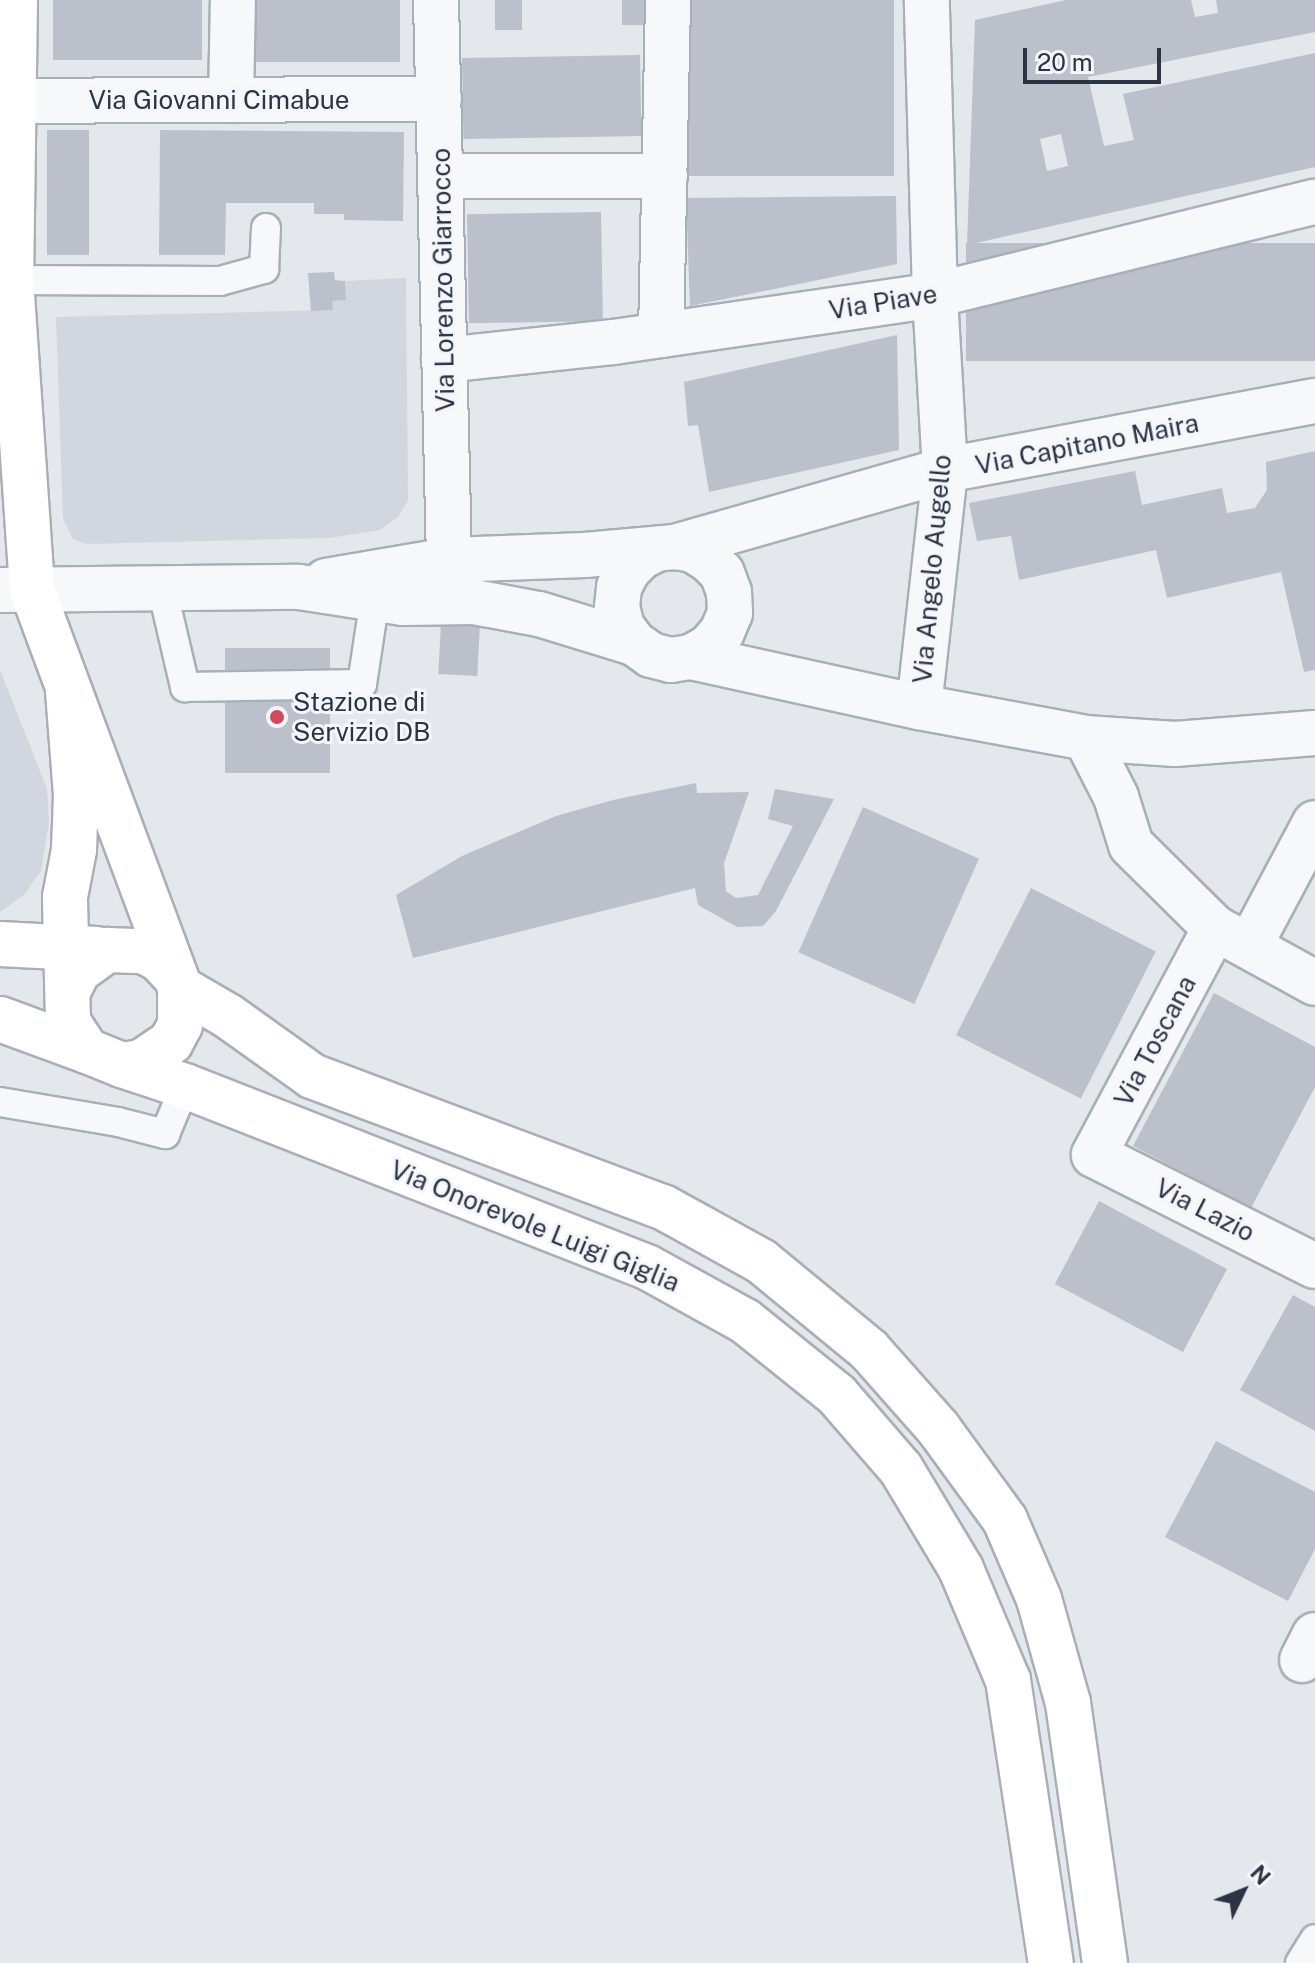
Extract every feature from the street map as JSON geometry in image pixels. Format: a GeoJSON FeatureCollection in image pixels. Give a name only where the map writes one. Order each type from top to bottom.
{"type":"FeatureCollection","features":[{"type":"Feature","properties":{"kind":"main road"},"geometry":{"type":"LineString","coordinates":[[15,0],[6,102],[16,590],[68,691],[124,832],[176,980],[180,1025],[171,1042],[141,1062],[105,1058],[68,1022],[81,961],[65,897],[74,850],[76,795],[68,691]]}},
{"type":"Feature","properties":{"kind":"main road"},"geometry":{"type":"LineString","coordinates":[[124,832],[191,959],[228,1016]]}},
{"type":"Feature","properties":{"kind":"main road"},"geometry":{"type":"LineString","coordinates":[[5,944],[39,927],[65,897]]}},
{"type":"Feature","properties":{"kind":"main road"},"geometry":{"type":"LineString","coordinates":[[5,944],[81,961],[143,951],[159,959],[176,980],[312,1076],[663,1207],[761,1261],[869,1350],[938,1428],[1005,1520],[1039,1599],[1068,1703],[1105,1963]]}},
{"type":"Feature","properties":{"kind":"main road","name":"Via Onorevole Luigi Giglia"},"geometry":{"type":"LineString","coordinates":[[0,1019],[185,1086],[647,1267],[745,1321],[837,1395],[909,1481],[961,1569],[1008,1680],[1051,1963]]}},
{"type":"Feature","properties":{"kind":"street"},"geometry":{"type":"LineString","coordinates":[[231,100],[233,0]]}},
{"type":"Feature","properties":{"kind":"street","name":"Via Lorenzo Giarrocco"},"geometry":{"type":"LineString","coordinates":[[436,0],[449,560]]}},
{"type":"Feature","properties":{"kind":"street"},"geometry":{"type":"LineString","coordinates":[[661,335],[668,0]]}},
{"type":"Feature","properties":{"kind":"street","name":"Via Angelo Augello"},"geometry":{"type":"LineString","coordinates":[[919,707],[945,470],[935,295],[927,0]]}},
{"type":"Feature","properties":{"kind":"street","name":"Via Giovanni Cimabue"},"geometry":{"type":"LineString","coordinates":[[6,102],[439,99]]}},
{"type":"Feature","properties":{"kind":"street"},"geometry":{"type":"LineString","coordinates":[[441,176],[665,176]]}},
{"type":"Feature","properties":{"kind":"street","name":"Via Piave"},"geometry":{"type":"LineString","coordinates":[[444,360],[661,335],[935,295],[1315,202]]}},
{"type":"Feature","properties":{"kind":"street","name":"Via Capitano Maira"},"geometry":{"type":"LineString","coordinates":[[666,548],[945,470],[1315,401]]}},
{"type":"Feature","properties":{"kind":"street"},"geometry":{"type":"LineString","coordinates":[[666,548],[634,563],[619,587],[617,607],[622,627],[634,643],[651,655],[671,660],[691,657],[919,707],[1086,738],[1175,744],[1315,733]]}},
{"type":"Feature","properties":{"kind":"street"},"geometry":{"type":"LineString","coordinates":[[299,587],[449,560],[666,548],[693,550],[722,573],[729,592],[730,613],[722,632],[709,647],[691,657]]}},
{"type":"Feature","properties":{"kind":"street"},"geometry":{"type":"LineString","coordinates":[[16,590],[299,587],[403,603],[474,602],[539,614],[634,643]]}},
{"type":"Feature","properties":{"kind":"street"},"geometry":{"type":"LineString","coordinates":[[730,613],[765,644],[827,685]]}},
{"type":"Feature","properties":{"kind":"street"},"geometry":{"type":"LineString","coordinates":[[1086,738],[1116,797],[1131,845],[1232,936],[1315,983]]}},
{"type":"Feature","properties":{"kind":"street","name":"Via Toscana"},"geometry":{"type":"LineString","coordinates":[[1094,1155],[1232,936],[1315,823]]}},
{"type":"Feature","properties":{"kind":"street","name":"Via Lazio"},"geometry":{"type":"LineString","coordinates":[[1094,1155],[1315,1266]]}},
{"type":"Feature","properties":{"kind":"lane"},"geometry":{"type":"LineString","coordinates":[[11,280],[220,281],[264,269],[266,228]]}},
{"type":"Feature","properties":{"kind":"lane"},"geometry":{"type":"LineString","coordinates":[[162,588],[185,687],[362,684],[375,598]]}},
{"type":"Feature","properties":{"kind":"lane"},"geometry":{"type":"LineString","coordinates":[[0,1102],[118,1122],[165,1134],[185,1086]]}},
{"type":"Feature","properties":{"kind":"lane"},"geometry":{"type":"LineString","coordinates":[[1300,1963],[1315,1939]]}},
{"type":"Feature","properties":{"kind":"shaded area"},"geometry":{"type":"Polygon","coordinates":[[[406,278],[408,500],[398,517],[380,530],[329,538],[86,544],[73,539],[63,519],[56,317],[332,310],[332,301],[346,300],[345,281],[406,278]]]}},
{"type":"Feature","properties":{"kind":"shaded area"},"geometry":{"type":"Polygon","coordinates":[[[0,670],[47,789],[49,822],[41,871],[24,895],[0,912],[0,670]]]}},
{"type":"Feature","properties":{"kind":"building"},"geometry":{"type":"Polygon","coordinates":[[[53,0],[202,0],[202,60],[53,60],[53,0]]]}},
{"type":"Feature","properties":{"kind":"building"},"geometry":{"type":"Polygon","coordinates":[[[251,0],[400,0],[400,62],[251,62],[251,0]]]}},
{"type":"Feature","properties":{"kind":"building"},"geometry":{"type":"Polygon","coordinates":[[[495,0],[522,0],[522,30],[495,30],[495,0]]]}},
{"type":"Feature","properties":{"kind":"building"},"geometry":{"type":"Polygon","coordinates":[[[622,0],[653,0],[653,25],[622,25],[622,0]]]}},
{"type":"Feature","properties":{"kind":"building"},"geometry":{"type":"Polygon","coordinates":[[[683,0],[894,0],[894,176],[683,176],[683,0]]]}},
{"type":"Feature","properties":{"kind":"building"},"geometry":{"type":"Polygon","coordinates":[[[1066,0],[1191,0],[1195,17],[1218,13],[1216,0],[1315,0],[1315,32],[1088,77],[1104,146],[1134,140],[1123,94],[1315,53],[1315,167],[967,245],[975,20],[1066,0]],[[1061,134],[1040,139],[1047,171],[1068,166],[1061,134]]]}},
{"type":"Feature","properties":{"kind":"building"},"geometry":{"type":"Polygon","coordinates":[[[640,55],[641,136],[463,139],[462,58],[640,55]]]}},
{"type":"Feature","properties":{"kind":"building"},"geometry":{"type":"Polygon","coordinates":[[[47,130],[89,130],[89,255],[47,255],[47,130]]]}},
{"type":"Feature","properties":{"kind":"building"},"geometry":{"type":"Polygon","coordinates":[[[160,130],[404,132],[403,221],[344,220],[344,214],[314,214],[314,203],[226,203],[225,255],[159,255],[160,130]]]}},
{"type":"Feature","properties":{"kind":"building"},"geometry":{"type":"Polygon","coordinates":[[[896,196],[897,264],[690,306],[686,198],[896,196]]]}},
{"type":"Feature","properties":{"kind":"building"},"geometry":{"type":"Polygon","coordinates":[[[601,212],[603,321],[469,323],[467,214],[601,212]]]}},
{"type":"Feature","properties":{"kind":"building"},"geometry":{"type":"Polygon","coordinates":[[[966,243],[1315,243],[1315,361],[966,361],[966,243]]]}},
{"type":"Feature","properties":{"kind":"building"},"geometry":{"type":"Polygon","coordinates":[[[334,272],[335,280],[345,281],[346,300],[332,301],[333,310],[311,311],[308,273],[334,272]]]}},
{"type":"Feature","properties":{"kind":"building"},"geometry":{"type":"Polygon","coordinates":[[[897,335],[899,450],[709,492],[698,425],[688,426],[684,382],[897,335]]]}},
{"type":"Feature","properties":{"kind":"building"},"geometry":{"type":"Polygon","coordinates":[[[1315,451],[1315,670],[1304,672],[1281,572],[1167,598],[1156,550],[1019,580],[1011,536],[977,541],[969,503],[1135,471],[1142,505],[1222,488],[1227,513],[1255,508],[1267,490],[1266,462],[1315,451]]]}},
{"type":"Feature","properties":{"kind":"building"},"geometry":{"type":"Polygon","coordinates":[[[441,623],[480,625],[477,676],[438,674],[441,623]]]}},
{"type":"Feature","properties":{"kind":"building"},"geometry":{"type":"Polygon","coordinates":[[[225,648],[330,648],[330,773],[225,773],[225,648]]]}},
{"type":"Feature","properties":{"kind":"building"},"geometry":{"type":"Polygon","coordinates":[[[696,783],[697,793],[749,792],[724,863],[726,891],[736,898],[758,895],[793,826],[768,819],[775,789],[834,799],[776,911],[763,926],[737,927],[698,905],[695,888],[413,958],[396,895],[462,856],[556,816],[613,800],[696,783]]]}},
{"type":"Feature","properties":{"kind":"building"},"geometry":{"type":"Polygon","coordinates":[[[863,807],[979,859],[914,1004],[798,952],[863,807]]]}},
{"type":"Feature","properties":{"kind":"building"},"geometry":{"type":"Polygon","coordinates":[[[1031,888],[1156,952],[1081,1099],[956,1035],[1031,888]]]}},
{"type":"Feature","properties":{"kind":"building"},"geometry":{"type":"Polygon","coordinates":[[[1214,993],[1315,1047],[1315,1087],[1251,1208],[1133,1146],[1214,993]]]}},
{"type":"Feature","properties":{"kind":"building"},"geometry":{"type":"Polygon","coordinates":[[[1099,1201],[1227,1269],[1183,1352],[1055,1284],[1099,1201]]]}},
{"type":"Feature","properties":{"kind":"building"},"geometry":{"type":"Polygon","coordinates":[[[1293,1295],[1315,1307],[1315,1431],[1240,1390],[1293,1295]]]}},
{"type":"Feature","properties":{"kind":"building"},"geometry":{"type":"Polygon","coordinates":[[[1216,1441],[1315,1492],[1315,1549],[1288,1601],[1165,1537],[1216,1441]]]}},
{"type":"Feature","properties":{"kind":"place","name":"Stazione di Servizio DB"},"geometry":{"type":"Point","coordinates":[277,717]}}]}
